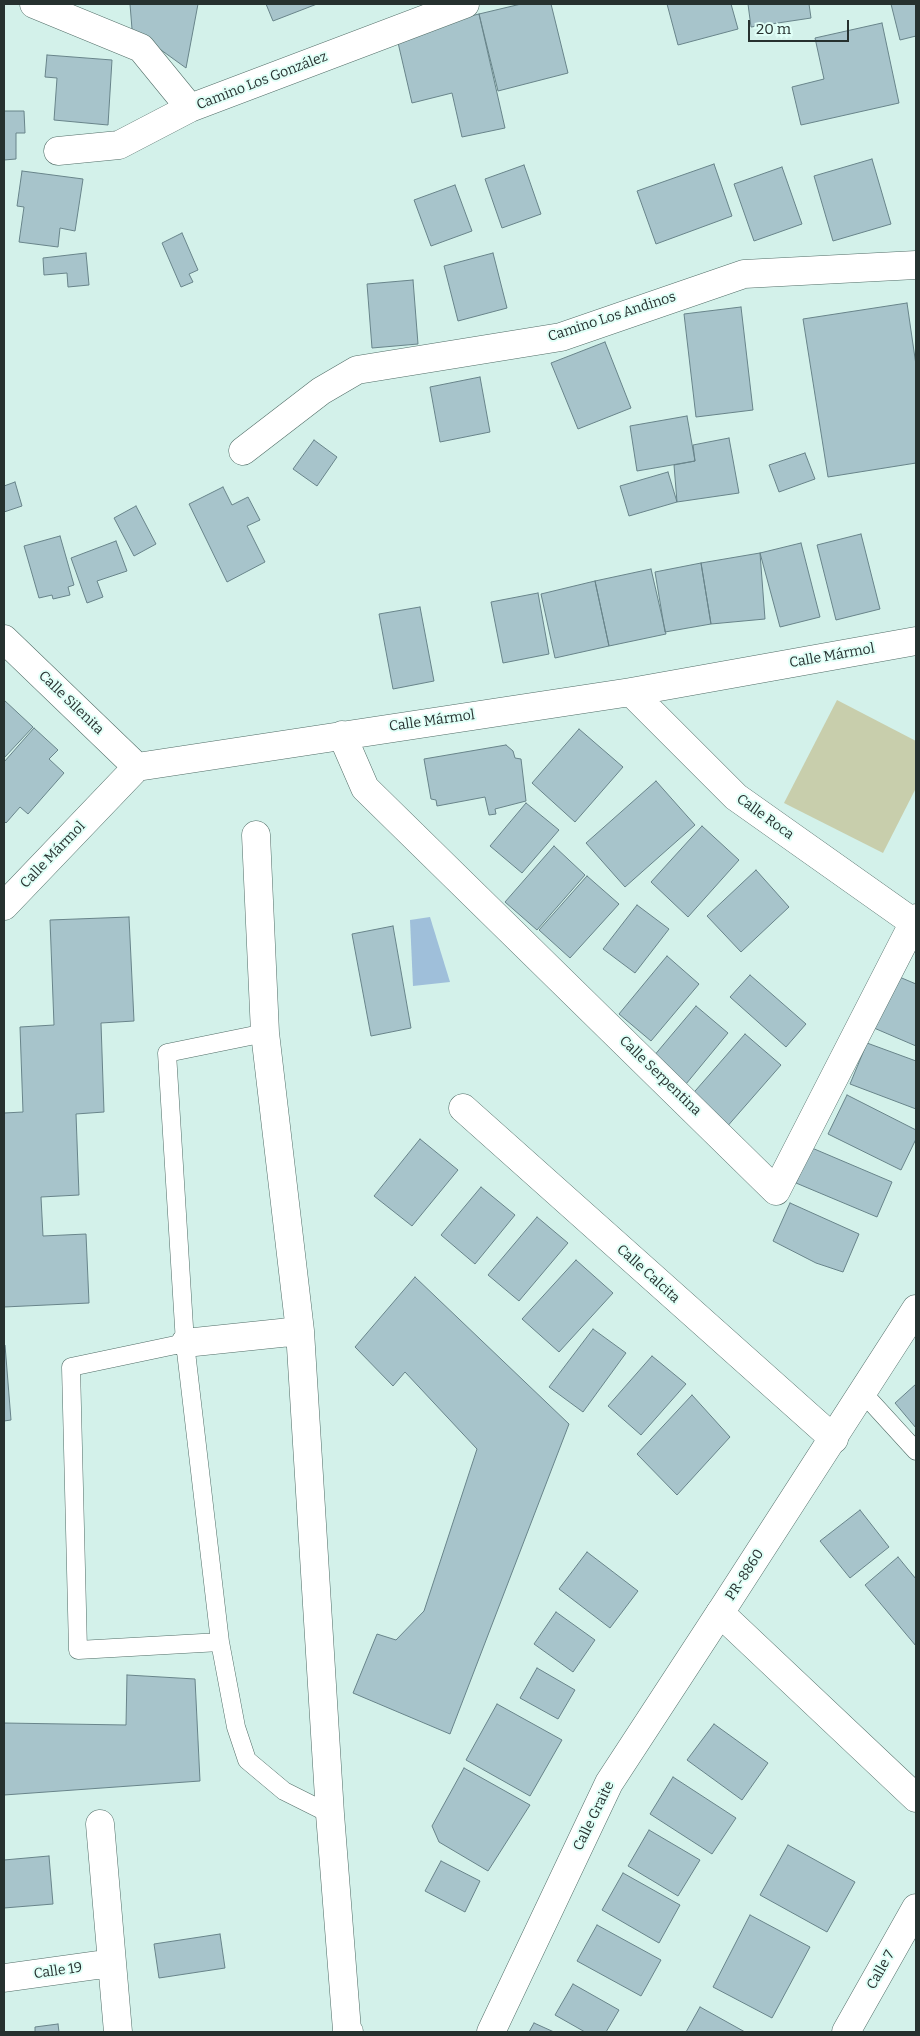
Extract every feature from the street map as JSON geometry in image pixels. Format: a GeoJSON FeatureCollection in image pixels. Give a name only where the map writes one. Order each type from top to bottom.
{"type":"FeatureCollection","features":[{"type":"Feature","properties":{"kind":"street"},"geometry":{"type":"LineString","coordinates":[[34,4],[142,48],[190,108]]}},
{"type":"Feature","properties":{"kind":"street","name":"Camino Los González"},"geometry":{"type":"LineString","coordinates":[[58,151],[119,146],[190,108],[465,4]]}},
{"type":"Feature","properties":{"kind":"street","name":"Camino Los Andinos"},"geometry":{"type":"LineString","coordinates":[[243,451],[321,391],[357,370],[560,336],[744,274],[916,265]]}},
{"type":"Feature","properties":{"kind":"street","name":"Calle Silenita"},"geometry":{"type":"LineString","coordinates":[[4,639],[137,767]]}},
{"type":"Feature","properties":{"kind":"street","name":"Calle Mármol"},"geometry":{"type":"LineString","coordinates":[[4,906],[137,767],[631,692],[916,641]]}},
{"type":"Feature","properties":{"kind":"street","name":"Calle Roca"},"geometry":{"type":"LineString","coordinates":[[631,692],[736,797],[915,920]]}},
{"type":"Feature","properties":{"kind":"street","name":"Calle Serpentina"},"geometry":{"type":"LineString","coordinates":[[342,735],[365,788],[776,1191],[915,920]]}},
{"type":"Feature","properties":{"kind":"street"},"geometry":{"type":"LineString","coordinates":[[256,836],[265,1034],[300,1331],[330,1814],[347,2030],[349,2032]]}},
{"type":"Feature","properties":{"kind":"street","name":"Calle Calcita"},"geometry":{"type":"LineString","coordinates":[[463,1108],[834,1439]]}},
{"type":"Feature","properties":{"kind":"street","name":"PR-8860"},"geometry":{"type":"LineString","coordinates":[[916,1309],[834,1439],[720,1613],[916,1798]]}},
{"type":"Feature","properties":{"kind":"street"},"geometry":{"type":"LineString","coordinates":[[185,1342],[300,1331]]}},
{"type":"Feature","properties":{"kind":"street","name":"Calle Graite"},"geometry":{"type":"LineString","coordinates":[[491,2032],[609,1783],[720,1613]]}},
{"type":"Feature","properties":{"kind":"street"},"geometry":{"type":"LineString","coordinates":[[100,1824],[118,2032]]}},
{"type":"Feature","properties":{"kind":"street","name":"Calle 7"},"geometry":{"type":"LineString","coordinates":[[846,2032],[916,1908]]}},
{"type":"Feature","properties":{"kind":"street","name":"Calle 19"},"geometry":{"type":"LineString","coordinates":[[4,1978],[112,1963]]}},
{"type":"Feature","properties":{"kind":"lane"},"geometry":{"type":"LineString","coordinates":[[265,1034],[167,1052],[185,1342],[220,1642],[236,1727],[247,1760],[284,1791],[330,1814]]}},
{"type":"Feature","properties":{"kind":"lane"},"geometry":{"type":"LineString","coordinates":[[185,1342],[71,1367],[78,1650],[220,1642]]}},
{"type":"Feature","properties":{"kind":"lane"},"geometry":{"type":"LineString","coordinates":[[863,1392],[916,1451]]}},
{"type":"Feature","properties":{"kind":"green space"},"geometry":{"type":"Polygon","coordinates":[[[837,700],[916,741],[916,788],[883,853],[784,803],[837,700]]]}},
{"type":"Feature","properties":{"kind":"water"},"geometry":{"type":"Polygon","coordinates":[[[430,917],[450,982],[413,986],[410,920],[430,917]]]}},
{"type":"Feature","properties":{"kind":"building"},"geometry":{"type":"Polygon","coordinates":[[[130,4],[198,4],[186,68],[132,29],[130,4]]]}},
{"type":"Feature","properties":{"kind":"building"},"geometry":{"type":"Polygon","coordinates":[[[266,4],[317,4],[273,21],[266,4]]]}},
{"type":"Feature","properties":{"kind":"building"},"geometry":{"type":"Polygon","coordinates":[[[521,4],[551,4],[568,73],[498,91],[479,14],[521,4]]]}},
{"type":"Feature","properties":{"kind":"building"},"geometry":{"type":"Polygon","coordinates":[[[667,4],[731,4],[738,29],[678,45],[667,4]]]}},
{"type":"Feature","properties":{"kind":"building"},"geometry":{"type":"Polygon","coordinates":[[[748,4],[809,4],[811,18],[751,27],[748,4]]]}},
{"type":"Feature","properties":{"kind":"building"},"geometry":{"type":"Polygon","coordinates":[[[891,4],[916,4],[916,36],[900,40],[891,4]]]}},
{"type":"Feature","properties":{"kind":"building"},"geometry":{"type":"Polygon","coordinates":[[[479,14],[505,128],[462,137],[452,93],[412,103],[396,34],[479,14]]]}},
{"type":"Feature","properties":{"kind":"building"},"geometry":{"type":"Polygon","coordinates":[[[882,23],[899,103],[801,125],[792,87],[824,79],[815,38],[882,23]]]}},
{"type":"Feature","properties":{"kind":"building"},"geometry":{"type":"Polygon","coordinates":[[[47,55],[112,60],[108,125],[54,120],[57,78],[45,77],[47,55]]]}},
{"type":"Feature","properties":{"kind":"building"},"geometry":{"type":"Polygon","coordinates":[[[4,111],[24,111],[25,133],[16,133],[16,159],[4,160],[4,111]]]}},
{"type":"Feature","properties":{"kind":"building"},"geometry":{"type":"Polygon","coordinates":[[[872,159],[891,224],[833,241],[814,176],[872,159]]]}},
{"type":"Feature","properties":{"kind":"building"},"geometry":{"type":"Polygon","coordinates":[[[714,164],[732,216],[656,244],[637,191],[714,164]]]}},
{"type":"Feature","properties":{"kind":"building"},"geometry":{"type":"Polygon","coordinates":[[[524,165],[541,214],[502,228],[485,179],[524,165]]]}},
{"type":"Feature","properties":{"kind":"building"},"geometry":{"type":"Polygon","coordinates":[[[782,167],[802,224],[754,241],[734,184],[782,167]]]}},
{"type":"Feature","properties":{"kind":"building"},"geometry":{"type":"Polygon","coordinates":[[[22,171],[83,179],[75,231],[60,228],[58,247],[19,242],[24,207],[17,206],[22,171]]]}},
{"type":"Feature","properties":{"kind":"building"},"geometry":{"type":"Polygon","coordinates":[[[455,185],[472,231],[431,246],[414,200],[455,185]]]}},
{"type":"Feature","properties":{"kind":"building"},"geometry":{"type":"Polygon","coordinates":[[[182,233],[198,270],[189,274],[193,282],[181,287],[162,243],[182,233]]]}},
{"type":"Feature","properties":{"kind":"building"},"geometry":{"type":"Polygon","coordinates":[[[86,253],[89,285],[68,287],[67,273],[44,275],[43,258],[86,253]]]}},
{"type":"Feature","properties":{"kind":"building"},"geometry":{"type":"Polygon","coordinates":[[[493,253],[507,308],[458,321],[444,266],[493,253]]]}},
{"type":"Feature","properties":{"kind":"building"},"geometry":{"type":"Polygon","coordinates":[[[413,280],[418,344],[372,348],[367,284],[413,280]]]}},
{"type":"Feature","properties":{"kind":"building"},"geometry":{"type":"Polygon","coordinates":[[[907,303],[916,365],[916,463],[828,477],[803,319],[907,303]]]}},
{"type":"Feature","properties":{"kind":"building"},"geometry":{"type":"Polygon","coordinates":[[[741,307],[753,410],[696,417],[684,314],[741,307]]]}},
{"type":"Feature","properties":{"kind":"building"},"geometry":{"type":"Polygon","coordinates":[[[605,342],[631,408],[578,429],[551,363],[605,342]]]}},
{"type":"Feature","properties":{"kind":"building"},"geometry":{"type":"Polygon","coordinates":[[[480,377],[490,432],[440,442],[430,387],[480,377]]]}},
{"type":"Feature","properties":{"kind":"building"},"geometry":{"type":"Polygon","coordinates":[[[687,416],[695,461],[637,471],[630,426],[687,416]]]}},
{"type":"Feature","properties":{"kind":"building"},"geometry":{"type":"Polygon","coordinates":[[[729,438],[739,493],[677,502],[674,465],[695,461],[693,445],[729,438]]]}},
{"type":"Feature","properties":{"kind":"building"},"geometry":{"type":"Polygon","coordinates":[[[314,440],[337,457],[317,486],[293,469],[314,440]]]}},
{"type":"Feature","properties":{"kind":"building"},"geometry":{"type":"Polygon","coordinates":[[[805,453],[815,479],[779,492],[769,465],[805,453]]]}},
{"type":"Feature","properties":{"kind":"building"},"geometry":{"type":"Polygon","coordinates":[[[668,472],[677,502],[629,516],[620,486],[668,472]]]}},
{"type":"Feature","properties":{"kind":"building"},"geometry":{"type":"Polygon","coordinates":[[[15,482],[22,506],[4,512],[4,486],[15,482]]]}},
{"type":"Feature","properties":{"kind":"building"},"geometry":{"type":"Polygon","coordinates":[[[223,487],[232,505],[248,497],[260,520],[247,526],[265,562],[227,582],[189,504],[223,487]]]}},
{"type":"Feature","properties":{"kind":"building"},"geometry":{"type":"Polygon","coordinates":[[[136,506],[156,544],[134,556],[114,518],[136,506]]]}},
{"type":"Feature","properties":{"kind":"building"},"geometry":{"type":"Polygon","coordinates":[[[861,534],[880,609],[836,620],[817,545],[861,534]]]}},
{"type":"Feature","properties":{"kind":"building"},"geometry":{"type":"Polygon","coordinates":[[[60,536],[74,585],[68,587],[70,595],[53,599],[52,595],[39,598],[24,546],[60,536]]]}},
{"type":"Feature","properties":{"kind":"building"},"geometry":{"type":"Polygon","coordinates":[[[116,541],[127,571],[97,581],[103,597],[87,603],[71,558],[116,541]]]}},
{"type":"Feature","properties":{"kind":"building"},"geometry":{"type":"Polygon","coordinates":[[[801,543],[820,617],[780,627],[760,553],[801,543]]]}},
{"type":"Feature","properties":{"kind":"building"},"geometry":{"type":"Polygon","coordinates":[[[760,553],[765,619],[711,624],[701,563],[760,553]]]}},
{"type":"Feature","properties":{"kind":"building"},"geometry":{"type":"Polygon","coordinates":[[[701,563],[711,624],[665,632],[655,572],[701,563]]]}},
{"type":"Feature","properties":{"kind":"building"},"geometry":{"type":"Polygon","coordinates":[[[651,569],[666,634],[609,646],[595,581],[651,569]]]}},
{"type":"Feature","properties":{"kind":"building"},"geometry":{"type":"Polygon","coordinates":[[[595,581],[609,646],[555,658],[541,594],[595,581]]]}},
{"type":"Feature","properties":{"kind":"building"},"geometry":{"type":"Polygon","coordinates":[[[538,593],[549,654],[503,663],[491,602],[538,593]]]}},
{"type":"Feature","properties":{"kind":"building"},"geometry":{"type":"Polygon","coordinates":[[[420,607],[434,681],[393,689],[379,614],[420,607]]]}},
{"type":"Feature","properties":{"kind":"building"},"geometry":{"type":"Polygon","coordinates":[[[4,700],[33,727],[4,758],[4,700]]]}},
{"type":"Feature","properties":{"kind":"building"},"geometry":{"type":"Polygon","coordinates":[[[34,728],[58,750],[49,759],[64,773],[28,814],[20,807],[6,823],[4,821],[4,762],[34,728]]]}},
{"type":"Feature","properties":{"kind":"building"},"geometry":{"type":"Polygon","coordinates":[[[579,729],[623,767],[575,822],[532,783],[579,729]]]}},
{"type":"Feature","properties":{"kind":"building"},"geometry":{"type":"Polygon","coordinates":[[[506,745],[513,751],[515,758],[521,759],[526,801],[495,809],[496,814],[489,815],[485,797],[437,806],[436,800],[431,799],[424,759],[506,745]]]}},
{"type":"Feature","properties":{"kind":"building"},"geometry":{"type":"Polygon","coordinates":[[[656,781],[695,825],[625,887],[586,843],[656,781]]]}},
{"type":"Feature","properties":{"kind":"building"},"geometry":{"type":"Polygon","coordinates":[[[526,803],[559,830],[522,873],[490,846],[526,803]]]}},
{"type":"Feature","properties":{"kind":"building"},"geometry":{"type":"Polygon","coordinates":[[[702,826],[739,860],[688,917],[651,882],[702,826]]]}},
{"type":"Feature","properties":{"kind":"building"},"geometry":{"type":"Polygon","coordinates":[[[554,846],[585,875],[537,930],[505,902],[554,846]]]}},
{"type":"Feature","properties":{"kind":"building"},"geometry":{"type":"Polygon","coordinates":[[[756,870],[789,907],[741,952],[707,916],[756,870]]]}},
{"type":"Feature","properties":{"kind":"building"},"geometry":{"type":"Polygon","coordinates":[[[587,876],[619,904],[570,958],[539,930],[587,876]]]}},
{"type":"Feature","properties":{"kind":"building"},"geometry":{"type":"Polygon","coordinates":[[[637,905],[669,929],[635,973],[603,949],[637,905]]]}},
{"type":"Feature","properties":{"kind":"building"},"geometry":{"type":"Polygon","coordinates":[[[129,917],[134,1021],[101,1023],[104,1112],[76,1114],[79,1195],[41,1197],[43,1236],[86,1234],[89,1303],[4,1307],[4,1113],[23,1112],[20,1027],[54,1025],[50,920],[129,917]]]}},
{"type":"Feature","properties":{"kind":"building"},"geometry":{"type":"Polygon","coordinates":[[[393,926],[411,1028],[371,1036],[352,934],[393,926]]]}},
{"type":"Feature","properties":{"kind":"building"},"geometry":{"type":"Polygon","coordinates":[[[667,956],[699,984],[651,1041],[619,1014],[667,956]]]}},
{"type":"Feature","properties":{"kind":"building"},"geometry":{"type":"Polygon","coordinates":[[[750,975],[806,1024],[786,1047],[730,997],[750,975]]]}},
{"type":"Feature","properties":{"kind":"building"},"geometry":{"type":"Polygon","coordinates":[[[897,976],[916,984],[916,1046],[874,1028],[897,976]]]}},
{"type":"Feature","properties":{"kind":"building"},"geometry":{"type":"Polygon","coordinates":[[[696,1006],[728,1033],[686,1084],[653,1057],[696,1006]]]}},
{"type":"Feature","properties":{"kind":"building"},"geometry":{"type":"Polygon","coordinates":[[[745,1034],[781,1065],[725,1129],[689,1098],[745,1034]]]}},
{"type":"Feature","properties":{"kind":"building"},"geometry":{"type":"Polygon","coordinates":[[[867,1043],[916,1061],[916,1109],[850,1084],[867,1043]]]}},
{"type":"Feature","properties":{"kind":"building"},"geometry":{"type":"Polygon","coordinates":[[[847,1095],[916,1130],[916,1139],[901,1170],[828,1134],[847,1095]]]}},
{"type":"Feature","properties":{"kind":"building"},"geometry":{"type":"Polygon","coordinates":[[[420,1139],[458,1170],[412,1226],[374,1196],[420,1139]]]}},
{"type":"Feature","properties":{"kind":"building"},"geometry":{"type":"Polygon","coordinates":[[[812,1148],[892,1182],[877,1217],[796,1183],[812,1148]]]}},
{"type":"Feature","properties":{"kind":"building"},"geometry":{"type":"Polygon","coordinates":[[[481,1187],[515,1215],[475,1264],[441,1235],[481,1187]]]}},
{"type":"Feature","properties":{"kind":"building"},"geometry":{"type":"Polygon","coordinates":[[[790,1203],[859,1234],[843,1272],[816,1263],[773,1241],[790,1203]]]}},
{"type":"Feature","properties":{"kind":"building"},"geometry":{"type":"Polygon","coordinates":[[[537,1217],[568,1243],[519,1301],[488,1275],[537,1217]]]}},
{"type":"Feature","properties":{"kind":"building"},"geometry":{"type":"Polygon","coordinates":[[[576,1260],[613,1293],[559,1352],[522,1319],[576,1260]]]}},
{"type":"Feature","properties":{"kind":"building"},"geometry":{"type":"Polygon","coordinates":[[[415,1277],[569,1424],[450,1734],[353,1693],[377,1634],[396,1640],[424,1611],[477,1449],[405,1372],[393,1386],[355,1347],[415,1277]]]}},
{"type":"Feature","properties":{"kind":"building"},"geometry":{"type":"Polygon","coordinates":[[[593,1329],[626,1353],[583,1412],[549,1387],[593,1329]]]}},
{"type":"Feature","properties":{"kind":"building"},"geometry":{"type":"Polygon","coordinates":[[[4,1345],[11,1420],[4,1421],[4,1345]]]}},
{"type":"Feature","properties":{"kind":"building"},"geometry":{"type":"Polygon","coordinates":[[[652,1356],[686,1384],[641,1435],[608,1406],[652,1356]]]}},
{"type":"Feature","properties":{"kind":"building"},"geometry":{"type":"Polygon","coordinates":[[[916,1384],[916,1428],[895,1403],[916,1384]]]}},
{"type":"Feature","properties":{"kind":"building"},"geometry":{"type":"Polygon","coordinates":[[[692,1395],[730,1437],[677,1495],[637,1454],[692,1395]]]}},
{"type":"Feature","properties":{"kind":"building"},"geometry":{"type":"Polygon","coordinates":[[[860,1510],[889,1547],[850,1578],[820,1541],[860,1510]]]}},
{"type":"Feature","properties":{"kind":"building"},"geometry":{"type":"Polygon","coordinates":[[[587,1552],[638,1591],[610,1628],[559,1589],[587,1552]]]}},
{"type":"Feature","properties":{"kind":"building"},"geometry":{"type":"Polygon","coordinates":[[[898,1557],[916,1579],[916,1646],[865,1585],[898,1557]]]}},
{"type":"Feature","properties":{"kind":"building"},"geometry":{"type":"Polygon","coordinates":[[[556,1612],[595,1640],[573,1672],[534,1644],[556,1612]]]}},
{"type":"Feature","properties":{"kind":"building"},"geometry":{"type":"Polygon","coordinates":[[[537,1668],[575,1690],[558,1719],[520,1698],[537,1668]]]}},
{"type":"Feature","properties":{"kind":"building"},"geometry":{"type":"Polygon","coordinates":[[[127,1675],[195,1679],[200,1781],[4,1795],[4,1723],[126,1725],[127,1675]]]}},
{"type":"Feature","properties":{"kind":"building"},"geometry":{"type":"Polygon","coordinates":[[[497,1704],[562,1740],[530,1796],[466,1760],[497,1704]]]}},
{"type":"Feature","properties":{"kind":"building"},"geometry":{"type":"Polygon","coordinates":[[[714,1724],[768,1763],[742,1800],[687,1760],[714,1724]]]}},
{"type":"Feature","properties":{"kind":"building"},"geometry":{"type":"Polygon","coordinates":[[[464,1768],[530,1805],[488,1871],[439,1842],[432,1826],[464,1768]]]}},
{"type":"Feature","properties":{"kind":"building"},"geometry":{"type":"Polygon","coordinates":[[[673,1777],[736,1818],[712,1854],[650,1814],[673,1777]]]}},
{"type":"Feature","properties":{"kind":"building"},"geometry":{"type":"Polygon","coordinates":[[[649,1830],[700,1860],[678,1896],[628,1866],[649,1830]]]}},
{"type":"Feature","properties":{"kind":"building"},"geometry":{"type":"Polygon","coordinates":[[[788,1845],[855,1882],[827,1932],[760,1895],[788,1845]]]}},
{"type":"Feature","properties":{"kind":"building"},"geometry":{"type":"Polygon","coordinates":[[[49,1856],[53,1904],[4,1908],[4,1860],[49,1856]]]}},
{"type":"Feature","properties":{"kind":"building"},"geometry":{"type":"Polygon","coordinates":[[[441,1861],[480,1881],[465,1912],[425,1891],[441,1861]]]}},
{"type":"Feature","properties":{"kind":"building"},"geometry":{"type":"Polygon","coordinates":[[[623,1873],[680,1905],[659,1943],[602,1910],[623,1873]]]}},
{"type":"Feature","properties":{"kind":"building"},"geometry":{"type":"Polygon","coordinates":[[[750,1915],[810,1947],[772,2018],[713,1987],[750,1915]]]}},
{"type":"Feature","properties":{"kind":"building"},"geometry":{"type":"Polygon","coordinates":[[[597,1925],[661,1960],[641,1996],[577,1961],[597,1925]]]}},
{"type":"Feature","properties":{"kind":"building"},"geometry":{"type":"Polygon","coordinates":[[[220,1934],[225,1968],[159,1978],[154,1944],[220,1934]]]}},
{"type":"Feature","properties":{"kind":"building"},"geometry":{"type":"Polygon","coordinates":[[[573,1984],[619,2010],[606,2032],[585,2032],[555,2015],[573,1984]]]}},
{"type":"Feature","properties":{"kind":"building"},"geometry":{"type":"Polygon","coordinates":[[[700,2007],[745,2032],[686,2032],[700,2007]]]}},
{"type":"Feature","properties":{"kind":"building"},"geometry":{"type":"Polygon","coordinates":[[[534,2023],[554,2032],[529,2032],[534,2023]]]}},
{"type":"Feature","properties":{"kind":"building"},"geometry":{"type":"Polygon","coordinates":[[[58,2024],[59,2032],[35,2032],[35,2027],[58,2024]]]}}]}
